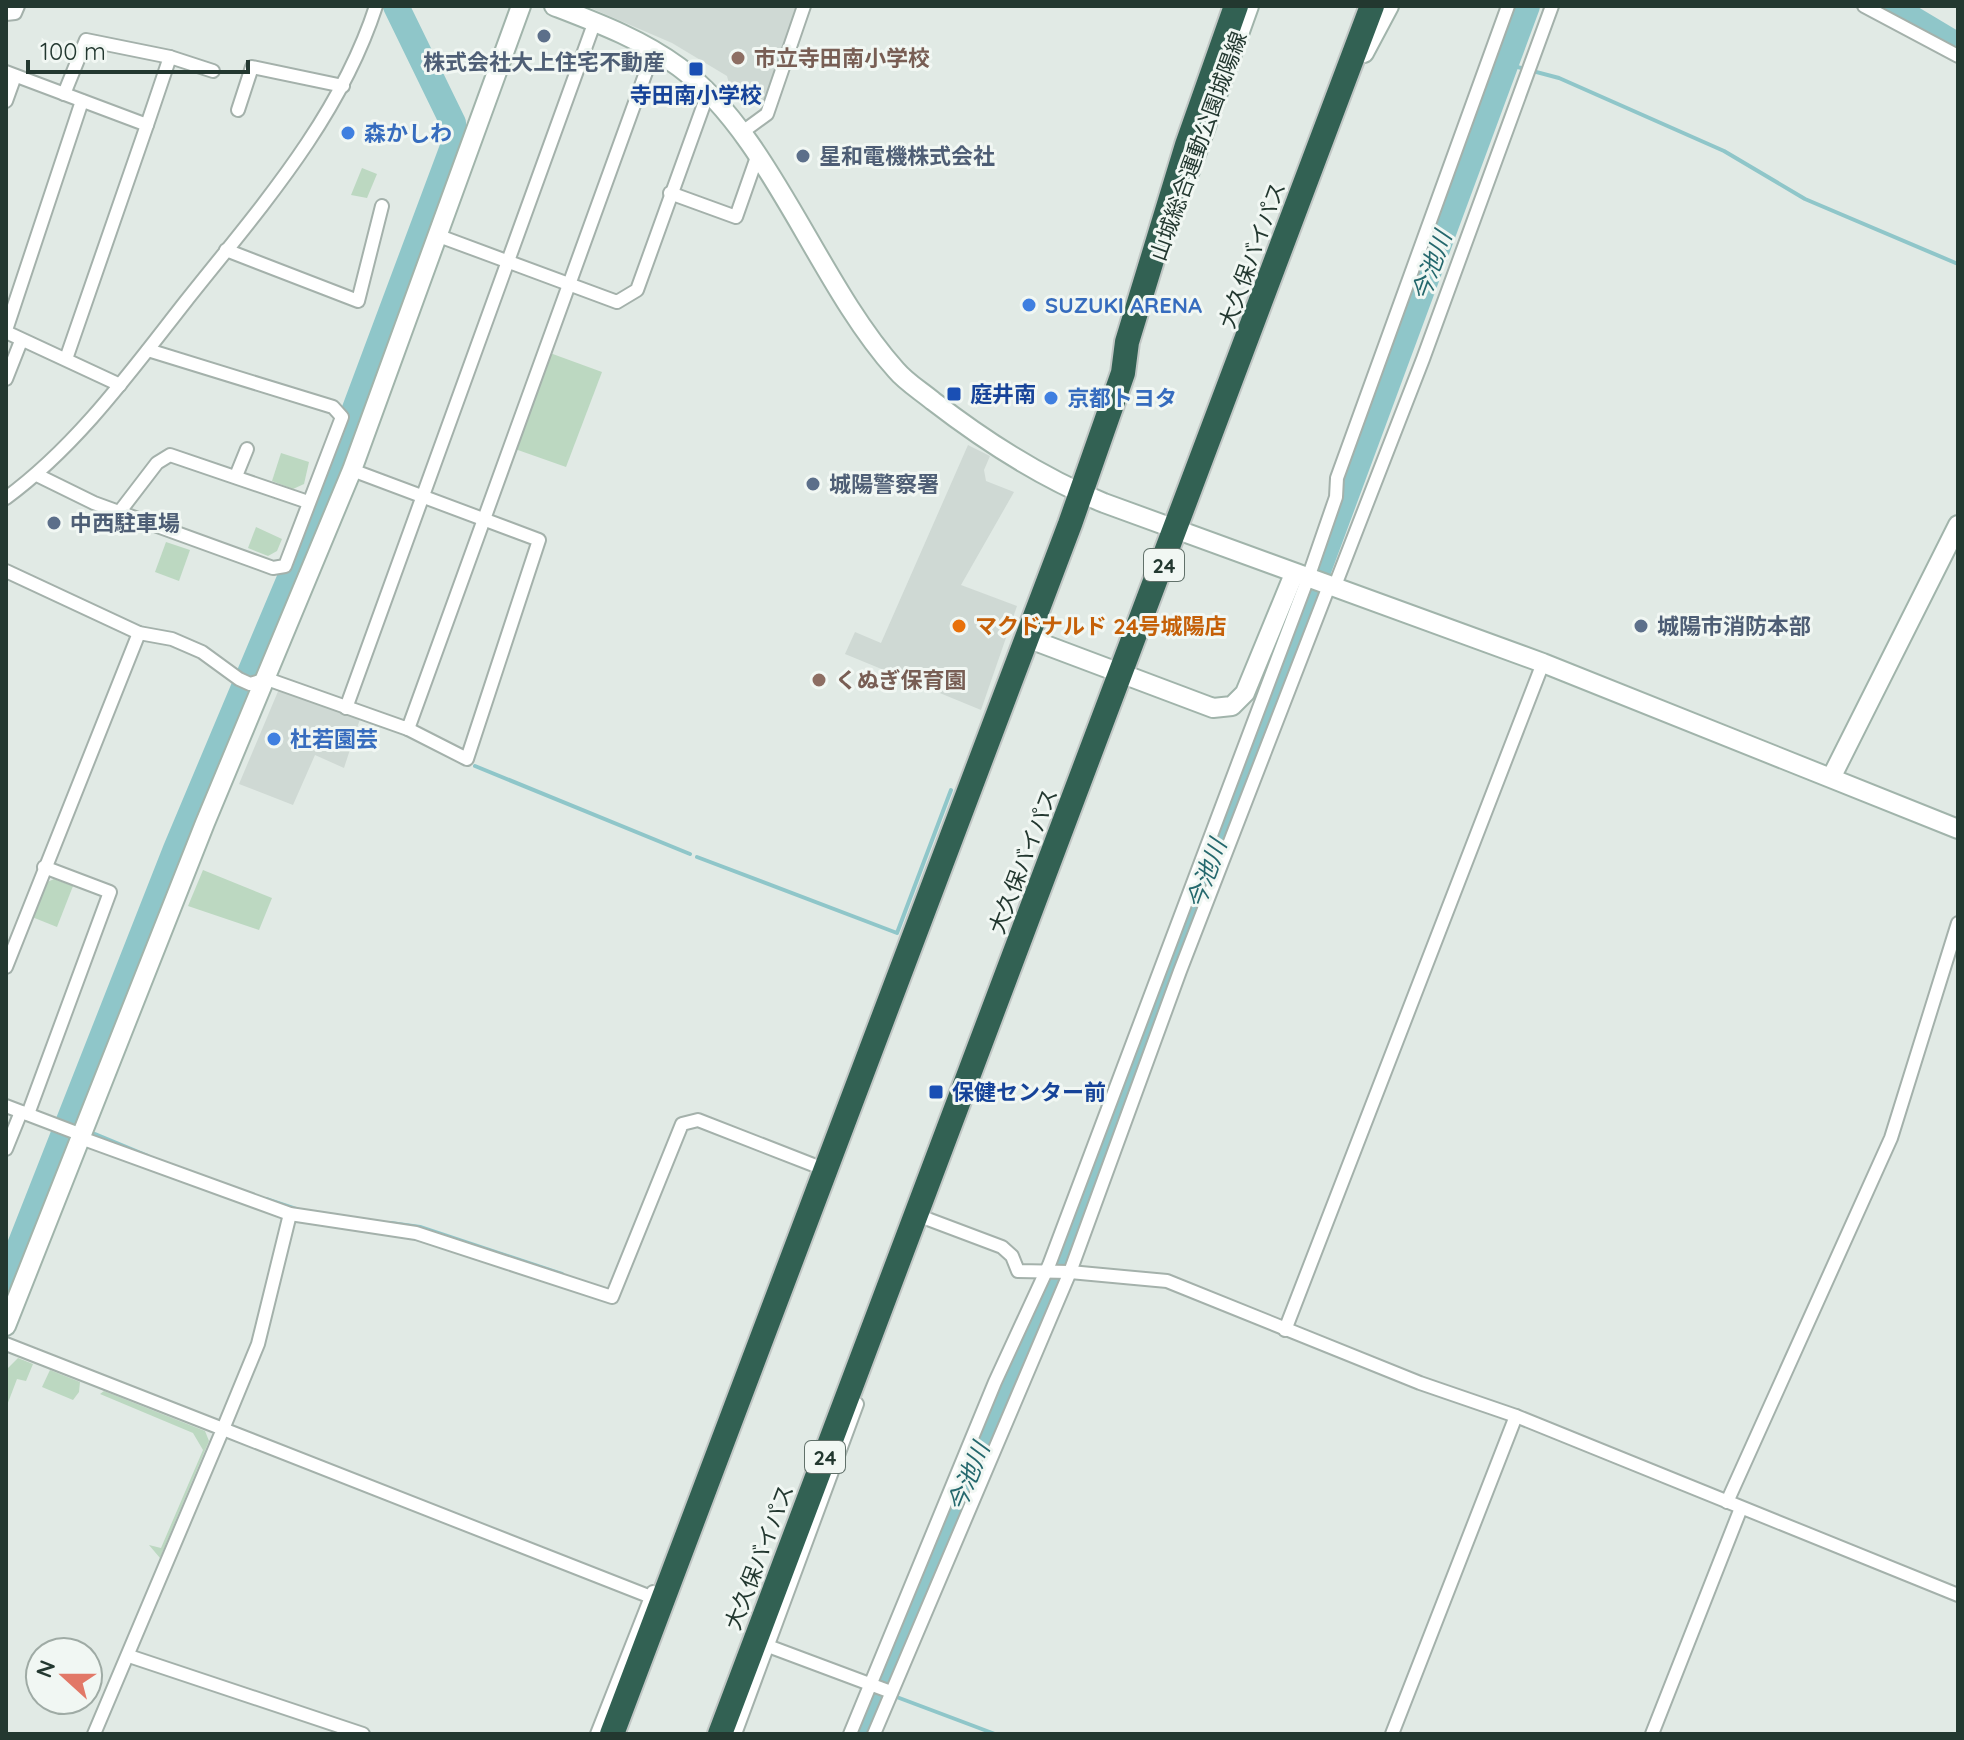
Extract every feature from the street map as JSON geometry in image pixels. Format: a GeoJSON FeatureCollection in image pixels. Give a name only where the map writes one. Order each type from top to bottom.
{"type":"FeatureCollection","features":[{"type":"Feature","properties":{"kind":"highway"},"geometry":{"type":"LineString","coordinates":[[609,1730],[735,1413],[1081,493],[1123,373],[1127,342],[1187,145],[1236,6]]}},
{"type":"Feature","properties":{"kind":"highway","name":"大久保バイパス"},"geometry":{"type":"LineString","coordinates":[[720,1734],[1123,675],[1372,6]]}},
{"type":"Feature","properties":{"kind":"street"},"geometry":{"type":"LineString","coordinates":[[6,14],[15,13],[18,6]]}},
{"type":"Feature","properties":{"kind":"street"},"geometry":{"type":"LineString","coordinates":[[6,498],[37,475],[120,385],[323,123],[343,86],[376,6]]}},
{"type":"Feature","properties":{"kind":"street"},"geometry":{"type":"LineString","coordinates":[[6,1326],[205,823],[252,681],[352,470],[521,6]]}},
{"type":"Feature","properties":{"kind":"street"},"geometry":{"type":"LineString","coordinates":[[554,6],[595,21],[654,50],[708,93],[757,157],[845,305],[898,373],[973,432],[1081,493],[1543,663],[1832,776],[1958,829]]}},
{"type":"Feature","properties":{"kind":"street"},"geometry":{"type":"LineString","coordinates":[[741,133],[767,114],[804,6]]}},
{"type":"Feature","properties":{"kind":"street","name":"山城総合運動公園城陽線"},"geometry":{"type":"LineString","coordinates":[[1146,285],[1249,6]]}},
{"type":"Feature","properties":{"kind":"street"},"geometry":{"type":"LineString","coordinates":[[1332,115],[1389,6]]}},
{"type":"Feature","properties":{"kind":"street"},"geometry":{"type":"LineString","coordinates":[[1027,638],[1213,708],[1232,706],[1245,693],[1336,497],[1337,478],[1508,6]]}},
{"type":"Feature","properties":{"kind":"street"},"geometry":{"type":"LineString","coordinates":[[874,1734],[1068,1272],[1180,971],[1330,586],[1423,359],[1552,6]]}},
{"type":"Feature","properties":{"kind":"street"},"geometry":{"type":"LineString","coordinates":[[1864,6],[1958,56]]}},
{"type":"Feature","properties":{"kind":"street"},"geometry":{"type":"LineString","coordinates":[[346,708],[595,21]]}},
{"type":"Feature","properties":{"kind":"street"},"geometry":{"type":"LineString","coordinates":[[64,94],[86,40],[170,57],[213,71]]}},
{"type":"Feature","properties":{"kind":"street"},"geometry":{"type":"LineString","coordinates":[[408,729],[654,50]]}},
{"type":"Feature","properties":{"kind":"street"},"geometry":{"type":"LineString","coordinates":[[66,359],[170,57]]}},
{"type":"Feature","properties":{"kind":"street"},"geometry":{"type":"LineString","coordinates":[[238,110],[252,67],[343,86]]}},
{"type":"Feature","properties":{"kind":"street"},"geometry":{"type":"LineString","coordinates":[[6,101],[10,74],[147,125]]}},
{"type":"Feature","properties":{"kind":"street"},"geometry":{"type":"LineString","coordinates":[[439,236],[617,302],[637,290],[708,93]]}},
{"type":"Feature","properties":{"kind":"street"},"geometry":{"type":"LineString","coordinates":[[82,101],[6,331],[21,341],[120,385]]}},
{"type":"Feature","properties":{"kind":"street"},"geometry":{"type":"LineString","coordinates":[[670,193],[736,217],[757,157]]}},
{"type":"Feature","properties":{"kind":"street"},"geometry":{"type":"LineString","coordinates":[[226,250],[358,301],[382,206]]}},
{"type":"Feature","properties":{"kind":"street"},"geometry":{"type":"LineString","coordinates":[[6,379],[21,341]]}},
{"type":"Feature","properties":{"kind":"street"},"geometry":{"type":"LineString","coordinates":[[37,475],[94,503],[121,510],[273,568],[285,566],[342,417],[333,407],[148,350]]}},
{"type":"Feature","properties":{"kind":"street"},"geometry":{"type":"LineString","coordinates":[[236,476],[247,449]]}},
{"type":"Feature","properties":{"kind":"street"},"geometry":{"type":"LineString","coordinates":[[121,510],[157,463],[170,455],[308,502]]}},
{"type":"Feature","properties":{"kind":"street"},"geometry":{"type":"LineString","coordinates":[[6,571],[139,633],[172,639],[202,652],[252,681],[408,729],[467,759],[539,540],[352,470]]}},
{"type":"Feature","properties":{"kind":"street"},"geometry":{"type":"LineString","coordinates":[[1832,776],[1958,525]]}},
{"type":"Feature","properties":{"kind":"street"},"geometry":{"type":"LineString","coordinates":[[850,1734],[995,1382],[1046,1272],[1301,576]]}},
{"type":"Feature","properties":{"kind":"street"},"geometry":{"type":"LineString","coordinates":[[6,967],[139,633]]}},
{"type":"Feature","properties":{"kind":"street"},"geometry":{"type":"LineString","coordinates":[[1285,1330],[1543,663]]}},
{"type":"Feature","properties":{"kind":"street"},"geometry":{"type":"LineString","coordinates":[[6,1149],[24,1113],[110,892],[44,867]]}},
{"type":"Feature","properties":{"kind":"street"},"geometry":{"type":"LineString","coordinates":[[1727,1502],[1891,1138],[1958,923]]}},
{"type":"Feature","properties":{"kind":"street"},"geometry":{"type":"LineString","coordinates":[[6,1106],[290,1214],[416,1233],[612,1297],[682,1124],[698,1120],[816,1166],[825,1177]]}},
{"type":"Feature","properties":{"kind":"street"},"geometry":{"type":"LineString","coordinates":[[735,1734],[835,1468],[917,1213],[1002,1247],[1012,1256],[1018,1271],[1167,1281],[1285,1330],[1516,1416],[1958,1595]]}},
{"type":"Feature","properties":{"kind":"street"},"geometry":{"type":"LineString","coordinates":[[94,1734],[258,1344],[290,1214]]}},
{"type":"Feature","properties":{"kind":"street"},"geometry":{"type":"LineString","coordinates":[[6,1344],[651,1597]]}},
{"type":"Feature","properties":{"kind":"street"},"geometry":{"type":"LineString","coordinates":[[609,1730],[651,1597],[714,1442],[735,1413]]}},
{"type":"Feature","properties":{"kind":"street"},"geometry":{"type":"LineString","coordinates":[[1392,1734],[1516,1416]]}},
{"type":"Feature","properties":{"kind":"street"},"geometry":{"type":"LineString","coordinates":[[1652,1734],[1741,1508]]}},
{"type":"Feature","properties":{"kind":"street"},"geometry":{"type":"LineString","coordinates":[[768,1646],[891,1694]]}},
{"type":"Feature","properties":{"kind":"street"},"geometry":{"type":"LineString","coordinates":[[129,1656],[363,1734]]}},
{"type":"Feature","properties":{"kind":"shaded area","name":"市立寺田南小学校"},"geometry":{"type":"Polygon","coordinates":[[[586,6],[799,6],[762,107],[756,99],[730,87],[727,76],[672,43],[586,6]]]}},
{"type":"Feature","properties":{"kind":"shaded area"},"geometry":{"type":"Polygon","coordinates":[[[968,445],[990,456],[984,470],[986,481],[1014,492],[961,585],[1017,606],[981,710],[845,654],[855,632],[881,643],[968,445]]]}},
{"type":"Feature","properties":{"kind":"shaded area"},"geometry":{"type":"Polygon","coordinates":[[[279,689],[360,719],[344,768],[315,755],[293,805],[239,784],[279,689]]]}},
{"type":"Feature","properties":{"kind":"green space"},"geometry":{"type":"Polygon","coordinates":[[[362,168],[377,174],[367,198],[351,195],[362,168]]]}},
{"type":"Feature","properties":{"kind":"green space"},"geometry":{"type":"Polygon","coordinates":[[[550,353],[602,372],[566,467],[515,449],[550,353]]]}},
{"type":"Feature","properties":{"kind":"green space"},"geometry":{"type":"Polygon","coordinates":[[[281,453],[309,462],[304,484],[293,489],[272,481],[281,453]]]}},
{"type":"Feature","properties":{"kind":"green space"},"geometry":{"type":"Polygon","coordinates":[[[256,527],[282,539],[277,551],[268,556],[248,548],[256,527]]]}},
{"type":"Feature","properties":{"kind":"green space"},"geometry":{"type":"Polygon","coordinates":[[[166,542],[190,550],[179,581],[155,572],[166,542]]]}},
{"type":"Feature","properties":{"kind":"green space"},"geometry":{"type":"Polygon","coordinates":[[[203,870],[272,898],[259,930],[188,906],[203,870]]]}},
{"type":"Feature","properties":{"kind":"green space"},"geometry":{"type":"Polygon","coordinates":[[[54,879],[73,886],[57,927],[32,917],[45,883],[54,879]]]}},
{"type":"Feature","properties":{"kind":"green space"},"geometry":{"type":"Polygon","coordinates":[[[18,1358],[33,1364],[26,1381],[17,1379],[6,1408],[6,1370],[18,1358]]]}},
{"type":"Feature","properties":{"kind":"green space"},"geometry":{"type":"Polygon","coordinates":[[[50,1370],[80,1382],[79,1392],[73,1400],[42,1387],[50,1370]]]}},
{"type":"Feature","properties":{"kind":"green space"},"geometry":{"type":"Polygon","coordinates":[[[104,1391],[205,1431],[209,1441],[160,1558],[149,1545],[161,1548],[203,1450],[193,1433],[100,1394],[104,1391]]]}},
{"type":"Feature","properties":{"kind":"waterway"},"geometry":{"type":"LineString","coordinates":[[6,1281],[176,849],[306,540],[454,144],[453,123],[396,6]]}},
{"type":"Feature","properties":{"kind":"waterway","name":"今池川"},"geometry":{"type":"LineString","coordinates":[[864,1734],[1006,1384],[1063,1260],[1527,6]]}},
{"type":"Feature","properties":{"kind":"waterway","name":"今池川"},"geometry":{"type":"LineString","coordinates":[[1891,6],[1958,46]]}},
{"type":"Feature","properties":{"kind":"waterway"},"geometry":{"type":"LineString","coordinates":[[1506,64],[1559,78],[1724,151],[1805,199],[1958,264]]}},
{"type":"Feature","properties":{"kind":"waterway"},"geometry":{"type":"LineString","coordinates":[[475,766],[690,854]]}},
{"type":"Feature","properties":{"kind":"waterway"},"geometry":{"type":"LineString","coordinates":[[697,857],[897,933],[951,790]]}},
{"type":"Feature","properties":{"kind":"waterway"},"geometry":{"type":"LineString","coordinates":[[95,1134],[148,1156]]}},
{"type":"Feature","properties":{"kind":"waterway"},"geometry":{"type":"LineString","coordinates":[[266,1199],[299,1210]]}},
{"type":"Feature","properties":{"kind":"waterway"},"geometry":{"type":"LineString","coordinates":[[391,1223],[420,1227],[562,1274]]}},
{"type":"Feature","properties":{"kind":"waterway"},"geometry":{"type":"LineString","coordinates":[[894,1696],[995,1734]]}},
{"type":"Feature","properties":{"kind":"place","name":"株式会社大上住宅不動産"},"geometry":{"type":"Point","coordinates":[544,36]}},
{"type":"Feature","properties":{"kind":"place","name":"市立寺田南小学校"},"geometry":{"type":"Point","coordinates":[738,58]}},
{"type":"Feature","properties":{"kind":"place","name":"寺田南小学校"},"geometry":{"type":"Point","coordinates":[696,69]}},
{"type":"Feature","properties":{"kind":"place","name":"森かしわ"},"geometry":{"type":"Point","coordinates":[348,133]}},
{"type":"Feature","properties":{"kind":"place","name":"星和電機株式会社"},"geometry":{"type":"Point","coordinates":[803,156]}},
{"type":"Feature","properties":{"kind":"place","name":"SUZUKI ARENA"},"geometry":{"type":"Point","coordinates":[1029,305]}},
{"type":"Feature","properties":{"kind":"place","name":"庭井南"},"geometry":{"type":"Point","coordinates":[954,394]}},
{"type":"Feature","properties":{"kind":"place","name":"京都トヨタ"},"geometry":{"type":"Point","coordinates":[1051,398]}},
{"type":"Feature","properties":{"kind":"place","name":"城陽警察署"},"geometry":{"type":"Point","coordinates":[813,484]}},
{"type":"Feature","properties":{"kind":"place","name":"中西駐車場"},"geometry":{"type":"Point","coordinates":[54,523]}},
{"type":"Feature","properties":{"kind":"place","name":"マクドナルド 24号城陽店"},"geometry":{"type":"Point","coordinates":[959,626]}},
{"type":"Feature","properties":{"kind":"place","name":"城陽市消防本部"},"geometry":{"type":"Point","coordinates":[1641,626]}},
{"type":"Feature","properties":{"kind":"place","name":"くぬぎ保育園"},"geometry":{"type":"Point","coordinates":[819,680]}},
{"type":"Feature","properties":{"kind":"place","name":"杜若園芸"},"geometry":{"type":"Point","coordinates":[274,739]}},
{"type":"Feature","properties":{"kind":"place","name":"保健センター前"},"geometry":{"type":"Point","coordinates":[936,1092]}}]}
